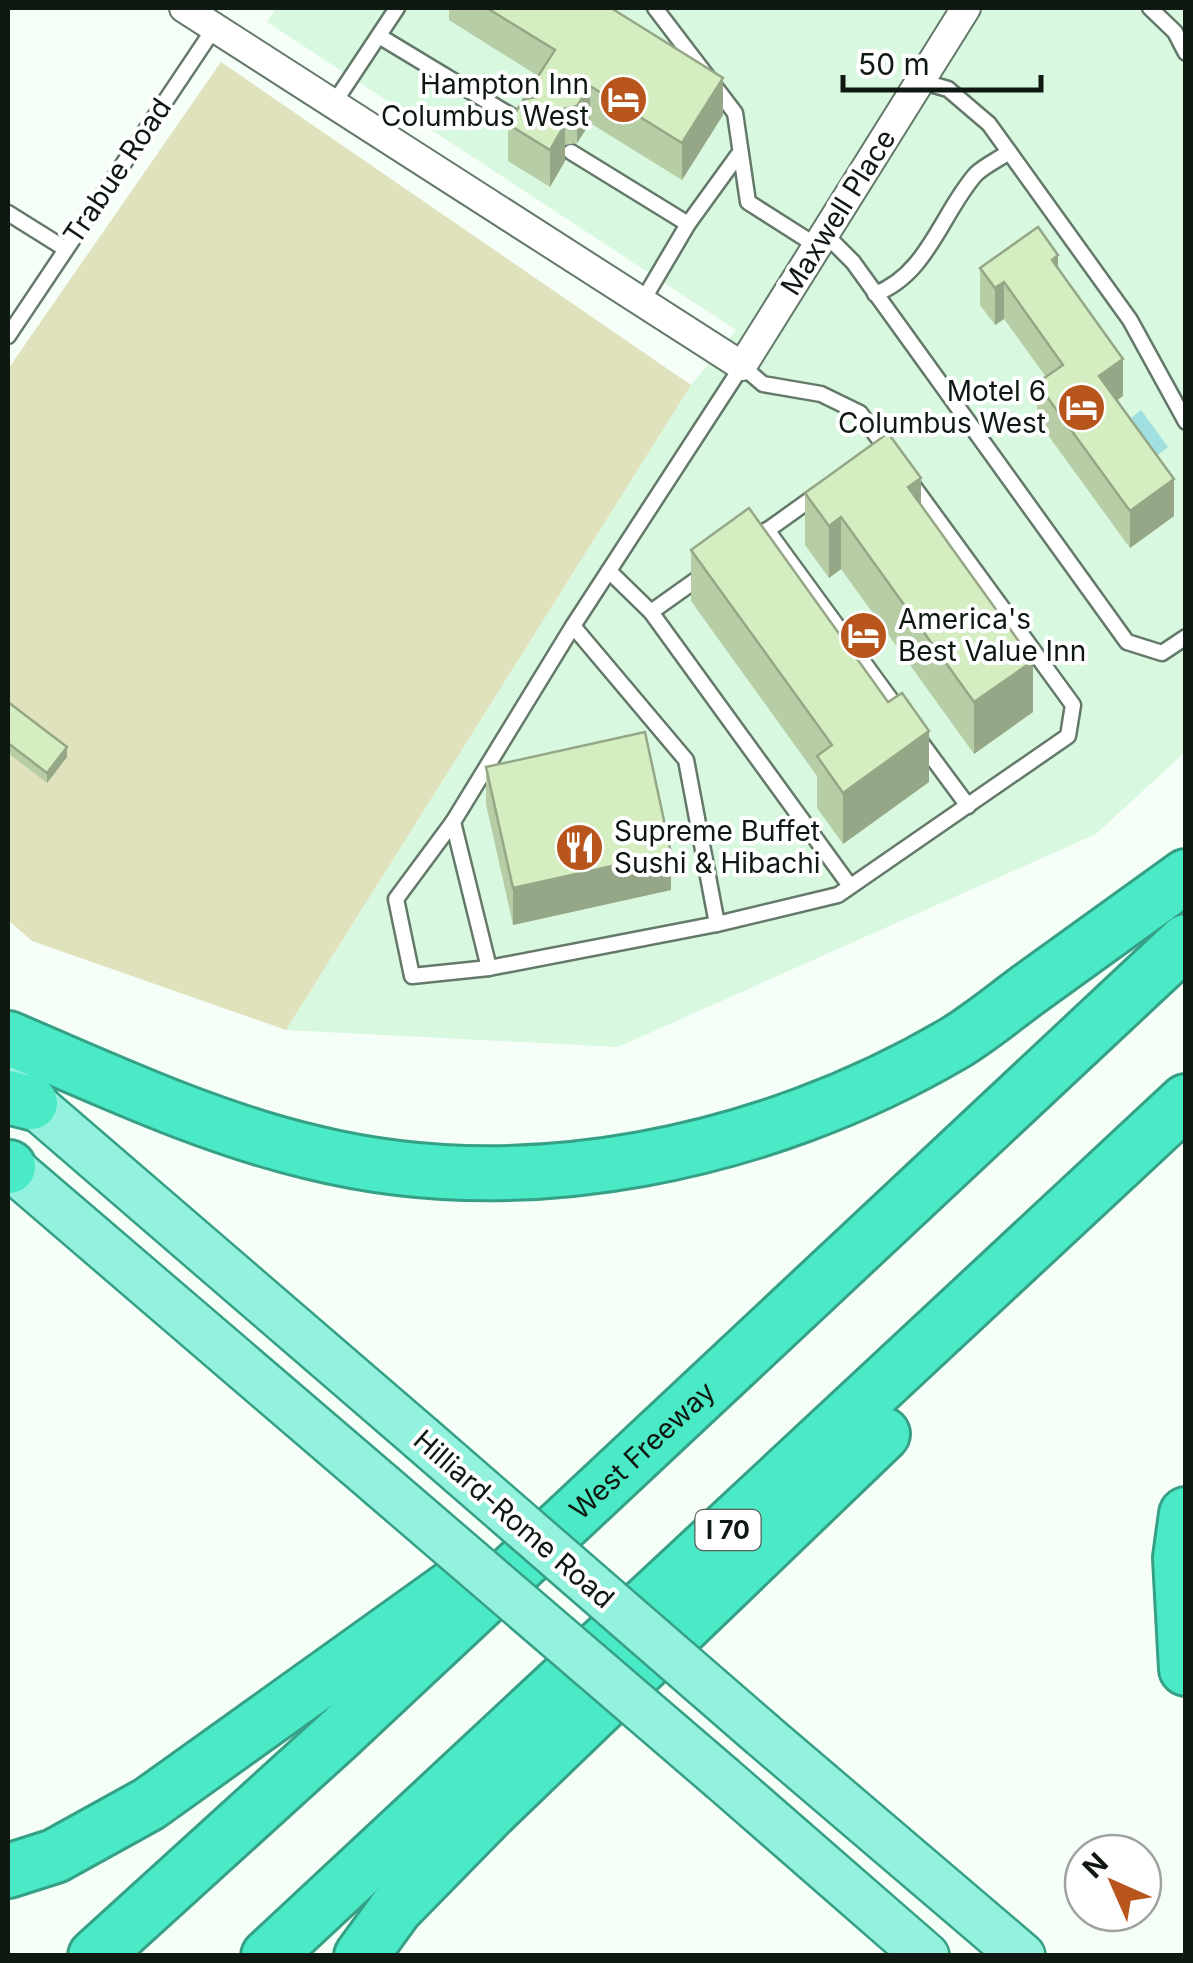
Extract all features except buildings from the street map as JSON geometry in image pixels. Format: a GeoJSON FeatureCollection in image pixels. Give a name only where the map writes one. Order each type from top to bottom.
{"type":"FeatureCollection","features":[{"type":"Feature","properties":{"kind":"highway"},"geometry":{"type":"LineString","coordinates":[[8,1038],[206,1120],[313,1153],[477,1173],[613,1164],[706,1144],[805,1113],[881,1081],[954,1043],[1186,876]]}},
{"type":"Feature","properties":{"kind":"highway","name":"West Freeway"},"geometry":{"type":"LineString","coordinates":[[95,1956],[1186,941]]}},
{"type":"Feature","properties":{"kind":"highway","name":"I 70"},"geometry":{"type":"LineString","coordinates":[[268,1956],[1186,1101]]}},
{"type":"Feature","properties":{"kind":"highway"},"geometry":{"type":"LineString","coordinates":[[361,1956],[396,1908],[491,1812],[1186,1142]]}},
{"type":"Feature","properties":{"kind":"highway"},"geometry":{"type":"LineString","coordinates":[[8,1871],[56,1856],[149,1804],[229,1750],[704,1393]]}},
{"type":"Feature","properties":{"kind":"highway"},"geometry":{"type":"LineString","coordinates":[[1186,1514],[1180,1558],[1186,1669]]}},
{"type":"Feature","properties":{"kind":"main road","name":"Hilliard-Rome Road"},"geometry":{"type":"LineString","coordinates":[[15,1094],[1022,1956]]}},
{"type":"Feature","properties":{"kind":"main road"},"geometry":{"type":"LineString","coordinates":[[8,1167],[926,1956]]}},
{"type":"Feature","properties":{"kind":"street"},"geometry":{"type":"LineString","coordinates":[[184,8],[222,17],[334,104],[742,366]]}},
{"type":"Feature","properties":{"kind":"street","name":"Maxwell Place"},"geometry":{"type":"LineString","coordinates":[[742,366],[966,8]]}},
{"type":"Feature","properties":{"kind":"lane"},"geometry":{"type":"LineString","coordinates":[[334,104],[397,8]]}},
{"type":"Feature","properties":{"kind":"lane"},"geometry":{"type":"LineString","coordinates":[[654,8],[735,113],[738,155],[748,202],[820,239],[853,262],[1127,642],[1162,653],[1186,637]]}},
{"type":"Feature","properties":{"kind":"lane"},"geometry":{"type":"LineString","coordinates":[[1150,8],[1174,32],[1186,53]]}},
{"type":"Feature","properties":{"kind":"lane","name":"Trabue Road"},"geometry":{"type":"LineString","coordinates":[[8,336],[222,17]]}},
{"type":"Feature","properties":{"kind":"lane"},"geometry":{"type":"LineString","coordinates":[[379,36],[530,127]]}},
{"type":"Feature","properties":{"kind":"lane"},"geometry":{"type":"LineString","coordinates":[[920,81],[948,88],[964,100],[1009,152],[1130,320],[1186,422]]}},
{"type":"Feature","properties":{"kind":"lane"},"geometry":{"type":"LineString","coordinates":[[571,152],[688,224]]}},
{"type":"Feature","properties":{"kind":"lane"},"geometry":{"type":"LineString","coordinates":[[875,294],[887,289],[923,256],[977,173],[1009,152]]}},
{"type":"Feature","properties":{"kind":"lane"},"geometry":{"type":"LineString","coordinates":[[642,302],[688,224],[738,155]]}},
{"type":"Feature","properties":{"kind":"lane"},"geometry":{"type":"LineString","coordinates":[[8,213],[64,248]]}},
{"type":"Feature","properties":{"kind":"lane"},"geometry":{"type":"LineString","coordinates":[[742,366],[763,384],[821,394],[860,413],[1074,706],[1068,736],[838,895],[716,924],[489,968],[412,976],[396,899],[453,822],[742,366]]}},
{"type":"Feature","properties":{"kind":"lane"},"geometry":{"type":"LineString","coordinates":[[870,458],[884,447]]}},
{"type":"Feature","properties":{"kind":"lane"},"geometry":{"type":"LineString","coordinates":[[752,540],[826,488]]}},
{"type":"Feature","properties":{"kind":"lane"},"geometry":{"type":"LineString","coordinates":[[767,530],[968,806]]}},
{"type":"Feature","properties":{"kind":"lane"},"geometry":{"type":"LineString","coordinates":[[651,612],[724,560]]}},
{"type":"Feature","properties":{"kind":"lane"},"geometry":{"type":"LineString","coordinates":[[609,571],[651,612],[850,886]]}},
{"type":"Feature","properties":{"kind":"lane"},"geometry":{"type":"LineString","coordinates":[[574,626],[686,760],[716,924]]}},
{"type":"Feature","properties":{"kind":"lane"},"geometry":{"type":"LineString","coordinates":[[453,822],[489,968]]}},
{"type":"Feature","properties":{"kind":"shaded area"},"geometry":{"type":"Polygon","coordinates":[[[276,8],[1185,8],[1185,752],[1096,834],[618,1047],[286,1030],[691,385],[736,330],[267,22],[276,8]]]}},
{"type":"Feature","properties":{"kind":"shaded area"},"geometry":{"type":"Polygon","coordinates":[[[221,62],[691,385],[286,1030],[32,941],[8,920],[8,369],[221,62]]]}},
{"type":"Feature","properties":{"kind":"water"},"geometry":{"type":"Polygon","coordinates":[[[1141,410],[1168,447],[1151,460],[1124,424],[1141,410]]]}},
{"type":"Feature","properties":{"kind":"place","name":"Hampton Inn Columbus West"},"geometry":{"type":"Point","coordinates":[624,100]}},
{"type":"Feature","properties":{"kind":"place","name":"Motel 6 Columbus West"},"geometry":{"type":"Point","coordinates":[1081,407]}},
{"type":"Feature","properties":{"kind":"place","name":"America's Best Value Inn"},"geometry":{"type":"Point","coordinates":[863,635]}},
{"type":"Feature","properties":{"kind":"place","name":"Supreme Buffet Sushi & Hibachi"},"geometry":{"type":"Point","coordinates":[579,847]}}]}
